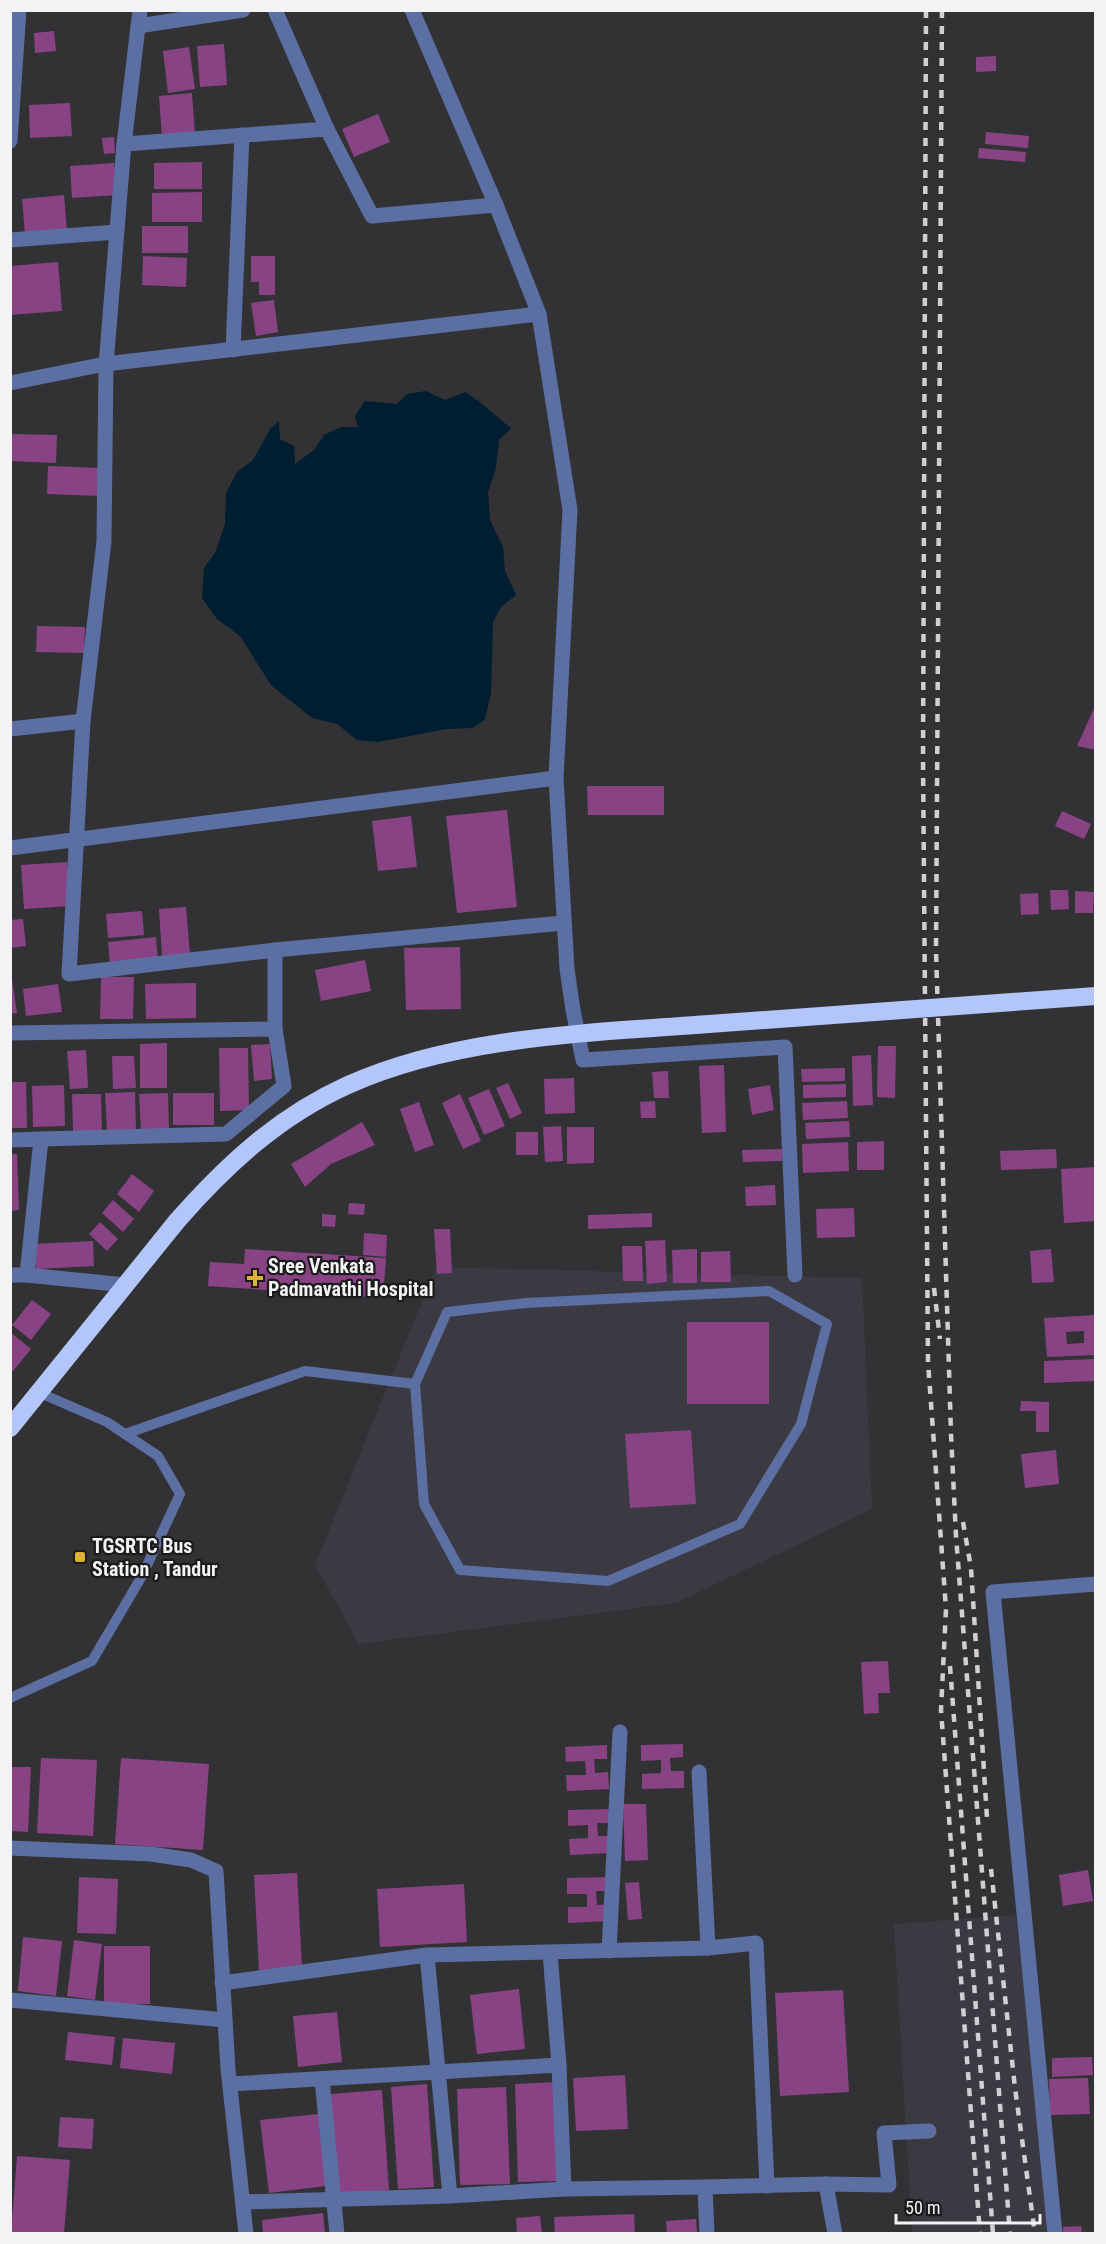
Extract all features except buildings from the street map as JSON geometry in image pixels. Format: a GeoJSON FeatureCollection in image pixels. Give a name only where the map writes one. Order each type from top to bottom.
{"type":"FeatureCollection","features":[{"type":"Feature","properties":{"kind":"highway"},"geometry":{"type":"LineString","coordinates":[[10,1428],[207,1186],[264,1135],[304,1108],[357,1081],[439,1054],[492,1045],[624,1031],[1095,996]]}},
{"type":"Feature","properties":{"kind":"street"},"geometry":{"type":"LineString","coordinates":[[10,141],[14,44],[19,10]]}},
{"type":"Feature","properties":{"kind":"street"},"geometry":{"type":"LineString","coordinates":[[243,10],[139,18],[124,144],[106,365],[104,541],[83,721],[69,974],[275,950],[563,923]]}},
{"type":"Feature","properties":{"kind":"street"},"geometry":{"type":"LineString","coordinates":[[275,10],[327,129],[372,216],[496,205]]}},
{"type":"Feature","properties":{"kind":"street"},"geometry":{"type":"LineString","coordinates":[[412,10],[496,205],[539,314],[570,510],[556,778],[563,923],[573,1010],[583,1060],[785,1047],[795,1275]]}},
{"type":"Feature","properties":{"kind":"street"},"geometry":{"type":"LineString","coordinates":[[124,144],[327,129]]}},
{"type":"Feature","properties":{"kind":"street"},"geometry":{"type":"LineString","coordinates":[[233,350],[242,135]]}},
{"type":"Feature","properties":{"kind":"street"},"geometry":{"type":"LineString","coordinates":[[10,240],[117,232]]}},
{"type":"Feature","properties":{"kind":"street"},"geometry":{"type":"LineString","coordinates":[[10,383],[106,365],[539,314]]}},
{"type":"Feature","properties":{"kind":"street"},"geometry":{"type":"LineString","coordinates":[[10,729],[83,721]]}},
{"type":"Feature","properties":{"kind":"street"},"geometry":{"type":"LineString","coordinates":[[10,848],[556,778]]}},
{"type":"Feature","properties":{"kind":"street"},"geometry":{"type":"LineString","coordinates":[[10,1140],[226,1134],[284,1086],[275,1029],[275,950]]}},
{"type":"Feature","properties":{"kind":"street"},"geometry":{"type":"LineString","coordinates":[[10,1033],[275,1029]]}},
{"type":"Feature","properties":{"kind":"street"},"geometry":{"type":"LineString","coordinates":[[27,1275],[41,1138]]}},
{"type":"Feature","properties":{"kind":"street"},"geometry":{"type":"LineString","coordinates":[[10,1275],[125,1285]]}},
{"type":"Feature","properties":{"kind":"street"},"geometry":{"type":"LineString","coordinates":[[1055,2234],[993,1592],[1095,1584]]}},
{"type":"Feature","properties":{"kind":"street"},"geometry":{"type":"LineString","coordinates":[[609,1951],[620,1732]]}},
{"type":"Feature","properties":{"kind":"street"},"geometry":{"type":"LineString","coordinates":[[699,1772],[708,1948]]}},
{"type":"Feature","properties":{"kind":"street"},"geometry":{"type":"LineString","coordinates":[[10,1848],[151,1854],[191,1860],[216,1871],[230,2084],[246,2234]]}},
{"type":"Feature","properties":{"kind":"street"},"geometry":{"type":"LineString","coordinates":[[222,1983],[427,1955],[708,1948],[756,1942],[767,2186]]}},
{"type":"Feature","properties":{"kind":"street"},"geometry":{"type":"LineString","coordinates":[[550,1953],[559,2065],[564,2190]]}},
{"type":"Feature","properties":{"kind":"street"},"geometry":{"type":"LineString","coordinates":[[427,1955],[450,2196]]}},
{"type":"Feature","properties":{"kind":"street"},"geometry":{"type":"LineString","coordinates":[[10,2000],[225,2020]]}},
{"type":"Feature","properties":{"kind":"street"},"geometry":{"type":"LineString","coordinates":[[230,2084],[559,2065]]}},
{"type":"Feature","properties":{"kind":"street"},"geometry":{"type":"LineString","coordinates":[[322,2079],[337,2234]]}},
{"type":"Feature","properties":{"kind":"street"},"geometry":{"type":"LineString","coordinates":[[243,2202],[564,2190],[826,2184],[889,2185],[884,2133],[929,2131]]}},
{"type":"Feature","properties":{"kind":"street"},"geometry":{"type":"LineString","coordinates":[[826,2184],[835,2234]]}},
{"type":"Feature","properties":{"kind":"street"},"geometry":{"type":"LineString","coordinates":[[705,2187],[707,2234]]}},
{"type":"Feature","properties":{"kind":"lane"},"geometry":{"type":"LineString","coordinates":[[769,1291],[827,1324],[801,1424],[740,1524],[608,1581],[460,1570],[424,1504],[415,1384],[447,1311],[526,1303],[769,1291]]}},
{"type":"Feature","properties":{"kind":"lane"},"geometry":{"type":"LineString","coordinates":[[125,1434],[304,1371],[415,1384]]}},
{"type":"Feature","properties":{"kind":"lane"},"geometry":{"type":"LineString","coordinates":[[10,1698],[92,1661],[142,1576],[180,1494],[158,1456],[107,1422],[40,1393]]}},
{"type":"Feature","properties":{"kind":"shaded area"},"geometry":{"type":"Polygon","coordinates":[[[436,1267],[862,1278],[872,1509],[676,1603],[359,1644],[315,1565],[436,1267]]]}},
{"type":"Feature","properties":{"kind":"shaded area"},"geometry":{"type":"Polygon","coordinates":[[[1016,1915],[1050,2233],[912,2233],[894,1924],[1016,1915]]]}},
{"type":"Feature","properties":{"kind":"water"},"geometry":{"type":"Polygon","coordinates":[[[426,391],[445,400],[465,392],[511,428],[499,440],[496,468],[488,492],[490,520],[503,547],[505,571],[516,595],[501,607],[493,622],[491,693],[485,719],[473,728],[447,729],[378,742],[357,740],[337,724],[312,718],[271,685],[240,636],[217,619],[202,598],[204,568],[215,553],[225,524],[226,493],[237,472],[253,460],[270,429],[279,421],[280,439],[294,446],[295,464],[314,450],[324,435],[341,427],[358,427],[355,416],[365,401],[397,404],[407,394],[426,391]]]}},
{"type":"Feature","properties":{"kind":"railway"},"geometry":{"type":"LineString","coordinates":[[926,10],[923,759],[928,1362],[946,1609],[941,1710],[980,2234]]}},
{"type":"Feature","properties":{"kind":"railway"},"geometry":{"type":"LineString","coordinates":[[942,10],[936,951],[956,1536],[1010,2234]]}},
{"type":"Feature","properties":{"kind":"railway"},"geometry":{"type":"LineString","coordinates":[[934,1288],[940,1339]]}},
{"type":"Feature","properties":{"kind":"railway"},"geometry":{"type":"LineString","coordinates":[[963,1522],[971,1568],[987,1818]]}},
{"type":"Feature","properties":{"kind":"railway"},"geometry":{"type":"LineString","coordinates":[[950,1666],[993,2234]]}},
{"type":"Feature","properties":{"kind":"railway"},"geometry":{"type":"LineString","coordinates":[[991,1869],[1015,2088],[1035,2234]]}},
{"type":"Feature","properties":{"kind":"place","name":"Sree Venkata Padmavathi Hospital"},"geometry":{"type":"Point","coordinates":[255,1278]}},
{"type":"Feature","properties":{"kind":"place","name":"TGSRTC Bus Station , Tandur"},"geometry":{"type":"Point","coordinates":[80,1557]}}]}
